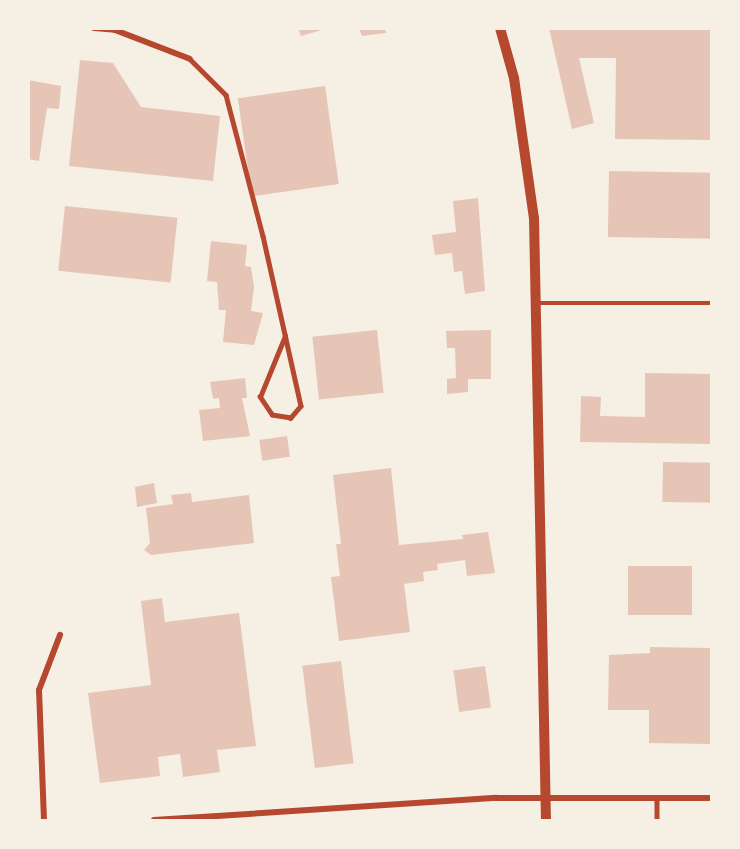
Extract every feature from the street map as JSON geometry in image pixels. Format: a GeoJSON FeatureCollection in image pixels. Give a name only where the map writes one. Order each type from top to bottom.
{"type":"FeatureCollection","features":[{"type":"Feature","properties":{"kind":"street"},"geometry":{"type":"LineString","coordinates":[[94,28],[115,30],[190,59]]}},
{"type":"Feature","properties":{"kind":"street"},"geometry":{"type":"LineString","coordinates":[[500,28],[514,78],[526,143],[534,218],[546,820]]}},
{"type":"Feature","properties":{"kind":"street"},"geometry":{"type":"LineString","coordinates":[[44,820],[39,690],[60,635]]}},
{"type":"Feature","properties":{"kind":"street"},"geometry":{"type":"LineString","coordinates":[[154,820],[545,798],[711,798]]}},
{"type":"Feature","properties":{"kind":"lane"},"geometry":{"type":"LineString","coordinates":[[190,59],[226,95],[285,336],[301,406],[291,418],[272,415],[260,397],[285,336]]}},
{"type":"Feature","properties":{"kind":"lane"},"geometry":{"type":"LineString","coordinates":[[535,303],[711,303]]}},
{"type":"Feature","properties":{"kind":"lane"},"geometry":{"type":"LineString","coordinates":[[657,799],[657,820]]}},
{"type":"Feature","properties":{"kind":"building"},"geometry":{"type":"Polygon","coordinates":[[[298,28],[324,28],[325,29],[301,36],[298,28]]]}},
{"type":"Feature","properties":{"kind":"building"},"geometry":{"type":"Polygon","coordinates":[[[359,28],[385,28],[386,33],[362,36],[359,28]]]}},
{"type":"Feature","properties":{"kind":"building"},"geometry":{"type":"Polygon","coordinates":[[[549,28],[712,28],[712,140],[615,139],[616,58],[579,58],[594,123],[572,129],[549,28]]]}},
{"type":"Feature","properties":{"kind":"building"},"geometry":{"type":"Polygon","coordinates":[[[80,60],[113,63],[141,107],[220,116],[213,181],[69,166],[80,60]]]}},
{"type":"Feature","properties":{"kind":"building"},"geometry":{"type":"Polygon","coordinates":[[[28,80],[61,86],[59,109],[47,108],[39,161],[28,159],[28,80]]]}},
{"type":"Feature","properties":{"kind":"building"},"geometry":{"type":"Polygon","coordinates":[[[325,86],[339,184],[252,196],[238,98],[325,86]]]}},
{"type":"Feature","properties":{"kind":"building"},"geometry":{"type":"Polygon","coordinates":[[[609,171],[712,173],[711,239],[608,237],[609,171]]]}},
{"type":"Feature","properties":{"kind":"building"},"geometry":{"type":"Polygon","coordinates":[[[478,198],[485,291],[465,294],[462,271],[454,272],[452,253],[435,255],[432,235],[456,232],[453,201],[478,198]]]}},
{"type":"Feature","properties":{"kind":"building"},"geometry":{"type":"Polygon","coordinates":[[[65,206],[177,218],[171,282],[58,271],[65,206]]]}},
{"type":"Feature","properties":{"kind":"building"},"geometry":{"type":"Polygon","coordinates":[[[211,241],[247,245],[245,266],[251,267],[254,287],[251,311],[263,313],[254,345],[223,342],[226,310],[219,310],[217,282],[207,281],[211,241]]]}},
{"type":"Feature","properties":{"kind":"building"},"geometry":{"type":"Polygon","coordinates":[[[377,330],[384,393],[319,399],[312,337],[377,330]]]}},
{"type":"Feature","properties":{"kind":"building"},"geometry":{"type":"Polygon","coordinates":[[[491,330],[491,379],[468,379],[468,392],[447,394],[447,379],[456,378],[455,348],[447,348],[446,331],[491,330]]]}},
{"type":"Feature","properties":{"kind":"building"},"geometry":{"type":"Polygon","coordinates":[[[645,373],[712,374],[712,444],[580,442],[581,396],[601,397],[600,416],[645,417],[645,373]]]}},
{"type":"Feature","properties":{"kind":"building"},"geometry":{"type":"Polygon","coordinates":[[[245,378],[247,398],[242,398],[250,436],[203,441],[199,410],[220,408],[219,398],[213,399],[210,382],[245,378]]]}},
{"type":"Feature","properties":{"kind":"building"},"geometry":{"type":"Polygon","coordinates":[[[287,436],[290,457],[262,461],[259,440],[287,436]]]}},
{"type":"Feature","properties":{"kind":"building"},"geometry":{"type":"Polygon","coordinates":[[[663,462],[712,463],[711,503],[662,502],[663,462]]]}},
{"type":"Feature","properties":{"kind":"building"},"geometry":{"type":"Polygon","coordinates":[[[391,468],[399,545],[463,539],[462,535],[488,532],[495,573],[467,576],[465,560],[437,564],[438,570],[423,572],[424,581],[404,584],[410,632],[339,641],[331,577],[340,576],[336,544],[341,544],[333,475],[391,468]]]}},
{"type":"Feature","properties":{"kind":"building"},"geometry":{"type":"Polygon","coordinates":[[[154,483],[157,503],[137,507],[135,487],[154,483]]]}},
{"type":"Feature","properties":{"kind":"building"},"geometry":{"type":"Polygon","coordinates":[[[191,493],[192,502],[249,495],[254,543],[151,555],[144,550],[150,543],[146,508],[173,504],[171,495],[191,493]]]}},
{"type":"Feature","properties":{"kind":"building"},"geometry":{"type":"Polygon","coordinates":[[[628,566],[692,566],[692,615],[628,615],[628,566]]]}},
{"type":"Feature","properties":{"kind":"building"},"geometry":{"type":"Polygon","coordinates":[[[162,598],[165,622],[239,613],[256,746],[217,750],[220,772],[183,777],[180,754],[158,757],[160,776],[100,783],[88,693],[151,685],[141,601],[162,598]]]}},
{"type":"Feature","properties":{"kind":"building"},"geometry":{"type":"Polygon","coordinates":[[[650,647],[712,648],[712,744],[649,743],[649,710],[608,710],[609,655],[650,653],[650,647]]]}},
{"type":"Feature","properties":{"kind":"building"},"geometry":{"type":"Polygon","coordinates":[[[341,661],[354,763],[315,768],[302,666],[341,661]]]}},
{"type":"Feature","properties":{"kind":"building"},"geometry":{"type":"Polygon","coordinates":[[[485,666],[491,708],[459,712],[453,670],[485,666]]]}}]}
